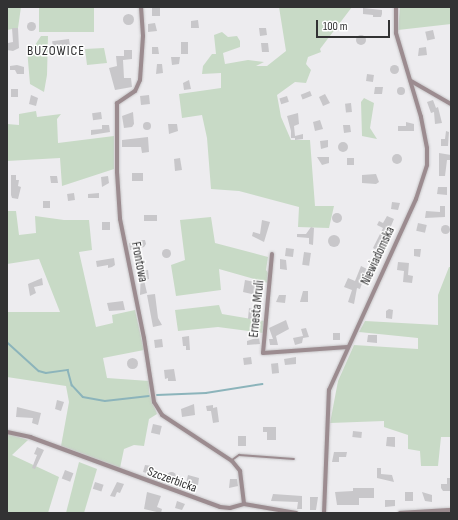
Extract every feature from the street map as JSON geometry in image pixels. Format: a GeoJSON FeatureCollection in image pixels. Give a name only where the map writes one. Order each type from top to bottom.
{"type":"FeatureCollection","features":[{"type":"Feature","properties":{"kind":"street","name":"Frontowa"},"geometry":{"type":"LineString","coordinates":[[141,7],[143,36],[140,80],[135,91],[117,103],[117,172],[120,219],[144,338],[154,402],[162,415],[231,461],[240,471],[244,504]]}},
{"type":"Feature","properties":{"kind":"street","name":"Niewiadomska"},"geometry":{"type":"LineString","coordinates":[[324,513],[328,394],[425,176],[427,148],[396,33],[396,7]]}},
{"type":"Feature","properties":{"kind":"street"},"geometry":{"type":"LineString","coordinates":[[410,81],[451,104]]}},
{"type":"Feature","properties":{"kind":"street","name":"Ernesta Mruli"},"geometry":{"type":"LineString","coordinates":[[272,254],[263,353],[348,347]]}},
{"type":"Feature","properties":{"kind":"street","name":"Szczerbicka"},"geometry":{"type":"LineString","coordinates":[[7,432],[45,443],[220,507],[230,508],[244,504],[296,513]]}},
{"type":"Feature","properties":{"kind":"street"},"geometry":{"type":"LineString","coordinates":[[400,513],[451,510]]}},
{"type":"Feature","properties":{"kind":"lane"},"geometry":{"type":"LineString","coordinates":[[231,461],[239,455],[294,459]]}},
{"type":"Feature","properties":{"kind":"green space"},"geometry":{"type":"Polygon","coordinates":[[[7,7],[21,7],[18,28],[7,30],[7,7]]]}},
{"type":"Feature","properties":{"kind":"green space"},"geometry":{"type":"Polygon","coordinates":[[[39,7],[94,7],[94,32],[39,32],[39,7]]]}},
{"type":"Feature","properties":{"kind":"green space"},"geometry":{"type":"Polygon","coordinates":[[[279,7],[352,7],[320,49],[321,52],[308,57],[306,64],[311,70],[306,83],[295,82],[277,95],[281,117],[291,140],[310,140],[315,206],[334,206],[329,228],[298,227],[299,207],[239,191],[211,189],[207,138],[202,115],[182,118],[179,94],[221,88],[221,73],[202,74],[203,66],[212,54],[216,54],[214,35],[222,32],[228,37],[237,36],[240,41],[240,47],[223,53],[225,64],[248,60],[264,62],[256,66],[267,66],[286,51],[279,7]]]}},
{"type":"Feature","properties":{"kind":"green space"},"geometry":{"type":"Polygon","coordinates":[[[400,7],[451,7],[451,24],[398,30],[400,7]]]}},
{"type":"Feature","properties":{"kind":"green space"},"geometry":{"type":"Polygon","coordinates":[[[41,36],[48,36],[47,75],[44,92],[30,84],[27,49],[35,45],[41,36]]]}},
{"type":"Feature","properties":{"kind":"green space"},"geometry":{"type":"Polygon","coordinates":[[[104,48],[107,63],[87,65],[85,49],[104,48]]]}},
{"type":"Feature","properties":{"kind":"green space"},"geometry":{"type":"Polygon","coordinates":[[[364,98],[374,103],[370,128],[377,139],[362,136],[361,102],[364,98]]]}},
{"type":"Feature","properties":{"kind":"green space"},"geometry":{"type":"Polygon","coordinates":[[[36,111],[37,117],[61,114],[57,119],[58,143],[114,136],[114,169],[62,186],[60,158],[7,161],[7,124],[19,125],[19,114],[36,111]]]}},
{"type":"Feature","properties":{"kind":"green space"},"geometry":{"type":"Polygon","coordinates":[[[7,211],[16,211],[19,235],[36,233],[35,216],[64,220],[89,220],[92,250],[79,252],[96,327],[113,323],[112,315],[135,310],[144,350],[103,358],[107,378],[149,381],[149,392],[157,414],[149,419],[144,446],[134,445],[124,449],[120,468],[61,446],[69,402],[66,386],[7,377],[7,312],[60,312],[39,259],[7,264],[7,211]]]}},
{"type":"Feature","properties":{"kind":"green space"},"geometry":{"type":"Polygon","coordinates":[[[211,217],[215,243],[268,257],[266,270],[269,274],[268,283],[219,269],[221,290],[176,296],[171,265],[185,260],[180,220],[211,217]]]}},
{"type":"Feature","properties":{"kind":"green space"},"geometry":{"type":"Polygon","coordinates":[[[449,267],[451,267],[451,437],[441,437],[438,466],[421,466],[420,451],[408,449],[408,435],[384,427],[384,421],[330,423],[338,381],[354,345],[418,349],[418,338],[359,332],[365,321],[438,325],[438,295],[449,267]]]}},
{"type":"Feature","properties":{"kind":"green space"},"geometry":{"type":"Polygon","coordinates":[[[219,305],[222,314],[264,321],[263,333],[218,327],[178,331],[175,310],[219,305]]]}},
{"type":"Feature","properties":{"kind":"green space"},"geometry":{"type":"Polygon","coordinates":[[[7,433],[28,440],[12,455],[59,477],[48,513],[7,513],[7,433]]]}},
{"type":"Feature","properties":{"kind":"green space"},"geometry":{"type":"Polygon","coordinates":[[[79,462],[97,469],[84,513],[66,513],[79,462]]]}},
{"type":"Feature","properties":{"kind":"building"},"geometry":{"type":"Polygon","coordinates":[[[152,8],[160,8],[160,16],[152,16],[152,8]]]}},
{"type":"Feature","properties":{"kind":"building"},"geometry":{"type":"Polygon","coordinates":[[[363,8],[382,10],[381,17],[373,17],[373,15],[363,14],[363,8]]]}},
{"type":"Feature","properties":{"kind":"building"},"geometry":{"type":"Polygon","coordinates":[[[126,14],[130,14],[132,15],[132,23],[126,24],[123,21],[123,17],[126,14]]]}},
{"type":"Feature","properties":{"kind":"building"},"geometry":{"type":"Polygon","coordinates":[[[198,20],[199,28],[191,28],[191,21],[198,20]]]}},
{"type":"Feature","properties":{"kind":"building"},"geometry":{"type":"Polygon","coordinates":[[[29,22],[33,22],[35,26],[33,30],[29,30],[27,28],[27,24],[29,22]]]}},
{"type":"Feature","properties":{"kind":"building"},"geometry":{"type":"Polygon","coordinates":[[[155,23],[157,31],[148,32],[148,24],[155,23]]]}},
{"type":"Feature","properties":{"kind":"building"},"geometry":{"type":"Polygon","coordinates":[[[12,28],[18,28],[19,48],[13,51],[7,50],[8,43],[13,42],[12,28]]]}},
{"type":"Feature","properties":{"kind":"building"},"geometry":{"type":"Polygon","coordinates":[[[259,28],[266,28],[267,35],[260,36],[259,28]]]}},
{"type":"Feature","properties":{"kind":"building"},"geometry":{"type":"Polygon","coordinates":[[[433,30],[435,39],[427,41],[425,32],[433,30]]]}},
{"type":"Feature","properties":{"kind":"building"},"geometry":{"type":"Polygon","coordinates":[[[359,35],[363,35],[365,36],[365,44],[359,45],[356,42],[356,38],[359,35]]]}},
{"type":"Feature","properties":{"kind":"building"},"geometry":{"type":"Polygon","coordinates":[[[69,39],[70,46],[53,48],[52,41],[69,39]]]}},
{"type":"Feature","properties":{"kind":"building"},"geometry":{"type":"Polygon","coordinates":[[[181,42],[188,42],[188,54],[181,54],[181,42]]]}},
{"type":"Feature","properties":{"kind":"building"},"geometry":{"type":"Polygon","coordinates":[[[261,43],[268,43],[269,52],[262,52],[261,43]]]}},
{"type":"Feature","properties":{"kind":"building"},"geometry":{"type":"Polygon","coordinates":[[[152,47],[158,47],[159,54],[152,54],[152,47]]]}},
{"type":"Feature","properties":{"kind":"building"},"geometry":{"type":"Polygon","coordinates":[[[426,47],[427,55],[418,56],[419,48],[426,47]]]}},
{"type":"Feature","properties":{"kind":"building"},"geometry":{"type":"Polygon","coordinates":[[[124,50],[132,50],[132,59],[123,60],[124,78],[131,78],[132,87],[115,90],[109,68],[117,66],[116,56],[124,56],[124,50]]]}},
{"type":"Feature","properties":{"kind":"building"},"geometry":{"type":"Polygon","coordinates":[[[171,57],[180,57],[179,64],[172,65],[171,57]]]}},
{"type":"Feature","properties":{"kind":"building"},"geometry":{"type":"Polygon","coordinates":[[[157,64],[162,64],[163,73],[156,74],[157,64]]]}},
{"type":"Feature","properties":{"kind":"building"},"geometry":{"type":"Polygon","coordinates":[[[17,65],[24,67],[24,74],[17,74],[15,70],[10,70],[10,66],[17,65]]]}},
{"type":"Feature","properties":{"kind":"building"},"geometry":{"type":"Polygon","coordinates":[[[392,65],[396,65],[398,69],[396,73],[392,73],[390,71],[390,67],[392,65]]]}},
{"type":"Feature","properties":{"kind":"building"},"geometry":{"type":"Polygon","coordinates":[[[367,74],[374,75],[373,82],[366,81],[367,74]]]}},
{"type":"Feature","properties":{"kind":"building"},"geometry":{"type":"Polygon","coordinates":[[[189,80],[191,89],[184,90],[183,83],[189,80]]]}},
{"type":"Feature","properties":{"kind":"building"},"geometry":{"type":"Polygon","coordinates":[[[375,87],[383,87],[382,94],[374,94],[375,87]]]}},
{"type":"Feature","properties":{"kind":"building"},"geometry":{"type":"Polygon","coordinates":[[[399,87],[403,87],[405,91],[403,95],[399,95],[397,93],[397,89],[399,87]]]}},
{"type":"Feature","properties":{"kind":"building"},"geometry":{"type":"Polygon","coordinates":[[[11,89],[18,89],[18,97],[11,97],[11,89]]]}},
{"type":"Feature","properties":{"kind":"building"},"geometry":{"type":"Polygon","coordinates":[[[310,91],[312,96],[303,99],[301,95],[310,91]]]}},
{"type":"Feature","properties":{"kind":"building"},"geometry":{"type":"Polygon","coordinates":[[[325,94],[330,103],[323,106],[319,97],[325,94]]]}},
{"type":"Feature","properties":{"kind":"building"},"geometry":{"type":"Polygon","coordinates":[[[31,95],[38,98],[36,106],[29,104],[31,95]]]}},
{"type":"Feature","properties":{"kind":"building"},"geometry":{"type":"Polygon","coordinates":[[[149,95],[150,104],[141,105],[140,96],[149,95]]]}},
{"type":"Feature","properties":{"kind":"building"},"geometry":{"type":"Polygon","coordinates":[[[287,96],[289,102],[281,104],[279,98],[287,96]]]}},
{"type":"Feature","properties":{"kind":"building"},"geometry":{"type":"Polygon","coordinates":[[[433,100],[436,108],[438,107],[442,123],[435,124],[434,112],[431,113],[427,102],[433,100]]]}},
{"type":"Feature","properties":{"kind":"building"},"geometry":{"type":"Polygon","coordinates":[[[351,103],[352,112],[346,113],[345,104],[351,103]]]}},
{"type":"Feature","properties":{"kind":"building"},"geometry":{"type":"Polygon","coordinates":[[[101,112],[102,119],[93,120],[92,113],[101,112]]]}},
{"type":"Feature","properties":{"kind":"building"},"geometry":{"type":"Polygon","coordinates":[[[133,112],[134,124],[132,127],[124,128],[122,116],[133,112]]]}},
{"type":"Feature","properties":{"kind":"building"},"geometry":{"type":"Polygon","coordinates":[[[298,113],[299,124],[294,126],[295,136],[303,134],[303,139],[295,140],[295,138],[291,138],[291,131],[287,116],[298,113]]]}},
{"type":"Feature","properties":{"kind":"building"},"geometry":{"type":"Polygon","coordinates":[[[320,120],[323,129],[315,131],[313,122],[320,120]]]}},
{"type":"Feature","properties":{"kind":"building"},"geometry":{"type":"Polygon","coordinates":[[[145,122],[149,122],[151,126],[149,130],[145,130],[143,128],[143,124],[145,122]]]}},
{"type":"Feature","properties":{"kind":"building"},"geometry":{"type":"Polygon","coordinates":[[[406,122],[414,124],[414,131],[398,131],[398,126],[406,126],[406,122]]]}},
{"type":"Feature","properties":{"kind":"building"},"geometry":{"type":"Polygon","coordinates":[[[168,124],[177,124],[178,131],[169,134],[168,124]]]}},
{"type":"Feature","properties":{"kind":"building"},"geometry":{"type":"Polygon","coordinates":[[[102,125],[109,125],[110,132],[91,135],[91,130],[102,129],[102,125]]]}},
{"type":"Feature","properties":{"kind":"building"},"geometry":{"type":"Polygon","coordinates":[[[343,125],[350,125],[351,132],[344,133],[343,125]]]}},
{"type":"Feature","properties":{"kind":"building"},"geometry":{"type":"Polygon","coordinates":[[[446,131],[449,132],[448,146],[441,146],[441,139],[445,139],[446,131]]]}},
{"type":"Feature","properties":{"kind":"building"},"geometry":{"type":"Polygon","coordinates":[[[148,137],[149,152],[142,153],[141,147],[122,147],[122,140],[148,137]]]}},
{"type":"Feature","properties":{"kind":"building"},"geometry":{"type":"Polygon","coordinates":[[[328,140],[328,147],[321,149],[320,141],[328,140]]]}},
{"type":"Feature","properties":{"kind":"building"},"geometry":{"type":"Polygon","coordinates":[[[341,142],[345,142],[347,143],[347,151],[341,152],[338,149],[338,145],[341,142]]]}},
{"type":"Feature","properties":{"kind":"building"},"geometry":{"type":"Polygon","coordinates":[[[439,153],[451,155],[451,160],[447,160],[445,176],[439,176],[439,153]]]}},
{"type":"Feature","properties":{"kind":"building"},"geometry":{"type":"Polygon","coordinates":[[[395,154],[399,154],[402,159],[399,164],[395,164],[392,161],[392,157],[395,154]]]}},
{"type":"Feature","properties":{"kind":"building"},"geometry":{"type":"Polygon","coordinates":[[[317,157],[329,157],[329,163],[322,165],[317,157]]]}},
{"type":"Feature","properties":{"kind":"building"},"geometry":{"type":"Polygon","coordinates":[[[180,158],[182,170],[175,171],[174,159],[180,158]]]}},
{"type":"Feature","properties":{"kind":"building"},"geometry":{"type":"Polygon","coordinates":[[[347,158],[354,158],[354,165],[347,165],[347,158]]]}},
{"type":"Feature","properties":{"kind":"building"},"geometry":{"type":"Polygon","coordinates":[[[132,173],[143,173],[143,181],[132,181],[132,173]]]}},
{"type":"Feature","properties":{"kind":"building"},"geometry":{"type":"Polygon","coordinates":[[[376,174],[379,182],[376,184],[362,183],[362,175],[376,174]]]}},
{"type":"Feature","properties":{"kind":"building"},"geometry":{"type":"Polygon","coordinates":[[[11,175],[16,175],[16,180],[19,180],[18,186],[21,187],[18,199],[12,198],[11,195],[11,175]]]}},
{"type":"Feature","properties":{"kind":"building"},"geometry":{"type":"Polygon","coordinates":[[[50,176],[57,176],[58,183],[51,183],[50,176]]]}},
{"type":"Feature","properties":{"kind":"building"},"geometry":{"type":"Polygon","coordinates":[[[108,176],[109,183],[102,187],[101,177],[108,176]]]}},
{"type":"Feature","properties":{"kind":"building"},"geometry":{"type":"Polygon","coordinates":[[[438,187],[447,187],[447,195],[437,194],[438,187]]]}},
{"type":"Feature","properties":{"kind":"building"},"geometry":{"type":"Polygon","coordinates":[[[74,193],[75,200],[68,201],[67,194],[74,193]]]}},
{"type":"Feature","properties":{"kind":"building"},"geometry":{"type":"Polygon","coordinates":[[[99,193],[99,198],[88,198],[88,194],[99,193]]]}},
{"type":"Feature","properties":{"kind":"building"},"geometry":{"type":"Polygon","coordinates":[[[43,201],[50,201],[50,208],[43,208],[43,201]]]}},
{"type":"Feature","properties":{"kind":"building"},"geometry":{"type":"Polygon","coordinates":[[[392,202],[400,203],[398,210],[391,209],[392,202]]]}},
{"type":"Feature","properties":{"kind":"building"},"geometry":{"type":"Polygon","coordinates":[[[440,206],[445,206],[445,217],[425,218],[426,211],[440,212],[440,206]]]}},
{"type":"Feature","properties":{"kind":"building"},"geometry":{"type":"Polygon","coordinates":[[[337,213],[342,218],[337,223],[332,218],[337,213]]]}},
{"type":"Feature","properties":{"kind":"building"},"geometry":{"type":"Polygon","coordinates":[[[144,215],[157,215],[157,221],[144,221],[144,215]]]}},
{"type":"Feature","properties":{"kind":"building"},"geometry":{"type":"Polygon","coordinates":[[[387,216],[394,219],[380,252],[373,248],[383,228],[377,225],[379,221],[383,223],[387,216]]]}},
{"type":"Feature","properties":{"kind":"building"},"geometry":{"type":"Polygon","coordinates":[[[262,220],[270,222],[264,242],[252,236],[253,232],[260,234],[262,220]]]}},
{"type":"Feature","properties":{"kind":"building"},"geometry":{"type":"Polygon","coordinates":[[[102,222],[110,222],[110,230],[102,230],[102,222]]]}},
{"type":"Feature","properties":{"kind":"building"},"geometry":{"type":"Polygon","coordinates":[[[418,223],[427,225],[425,233],[416,231],[418,223]]]}},
{"type":"Feature","properties":{"kind":"building"},"geometry":{"type":"Polygon","coordinates":[[[443,225],[447,225],[449,229],[447,233],[443,233],[441,231],[441,227],[443,225]]]}},
{"type":"Feature","properties":{"kind":"building"},"geometry":{"type":"Polygon","coordinates":[[[311,227],[314,228],[313,245],[309,244],[309,238],[297,237],[297,234],[306,234],[311,227]]]}},
{"type":"Feature","properties":{"kind":"building"},"geometry":{"type":"Polygon","coordinates":[[[336,235],[339,236],[339,246],[332,247],[329,246],[328,239],[329,236],[336,235]]]}},
{"type":"Feature","properties":{"kind":"building"},"geometry":{"type":"Polygon","coordinates":[[[145,240],[146,244],[144,247],[130,250],[129,243],[145,240]]]}},
{"type":"Feature","properties":{"kind":"building"},"geometry":{"type":"Polygon","coordinates":[[[166,248],[171,253],[166,258],[161,253],[166,248]]]}},
{"type":"Feature","properties":{"kind":"building"},"geometry":{"type":"Polygon","coordinates":[[[286,248],[294,249],[293,257],[285,256],[286,248]]]}},
{"type":"Feature","properties":{"kind":"building"},"geometry":{"type":"Polygon","coordinates":[[[414,249],[421,249],[420,257],[414,256],[414,249]]]}},
{"type":"Feature","properties":{"kind":"building"},"geometry":{"type":"Polygon","coordinates":[[[304,252],[311,253],[309,266],[302,265],[304,252]]]}},
{"type":"Feature","properties":{"kind":"building"},"geometry":{"type":"Polygon","coordinates":[[[114,258],[115,265],[112,267],[108,268],[108,265],[97,267],[96,261],[114,258]]]}},
{"type":"Feature","properties":{"kind":"building"},"geometry":{"type":"Polygon","coordinates":[[[280,259],[286,260],[287,270],[280,269],[280,259]]]}},
{"type":"Feature","properties":{"kind":"building"},"geometry":{"type":"Polygon","coordinates":[[[398,262],[409,263],[408,275],[413,276],[412,283],[403,282],[404,271],[397,270],[398,262]]]}},
{"type":"Feature","properties":{"kind":"building"},"geometry":{"type":"Polygon","coordinates":[[[361,266],[367,269],[360,289],[357,288],[354,304],[348,302],[352,290],[344,287],[348,278],[355,281],[361,266]]]}},
{"type":"Feature","properties":{"kind":"building"},"geometry":{"type":"Polygon","coordinates":[[[148,270],[149,279],[144,280],[147,293],[140,295],[141,271],[148,270]]]}},
{"type":"Feature","properties":{"kind":"building"},"geometry":{"type":"Polygon","coordinates":[[[42,278],[43,285],[34,287],[36,293],[30,296],[28,284],[42,278]]]}},
{"type":"Feature","properties":{"kind":"building"},"geometry":{"type":"Polygon","coordinates":[[[245,280],[260,283],[256,295],[243,292],[245,280]]]}},
{"type":"Feature","properties":{"kind":"building"},"geometry":{"type":"Polygon","coordinates":[[[303,291],[308,291],[308,302],[300,302],[303,291]]]}},
{"type":"Feature","properties":{"kind":"building"},"geometry":{"type":"Polygon","coordinates":[[[155,294],[158,318],[162,325],[153,327],[147,295],[155,294]]]}},
{"type":"Feature","properties":{"kind":"building"},"geometry":{"type":"Polygon","coordinates":[[[279,295],[286,295],[285,303],[276,302],[279,295]]]}},
{"type":"Feature","properties":{"kind":"building"},"geometry":{"type":"Polygon","coordinates":[[[123,301],[125,310],[109,311],[107,303],[123,301]]]}},
{"type":"Feature","properties":{"kind":"building"},"geometry":{"type":"Polygon","coordinates":[[[249,308],[260,311],[260,318],[248,319],[249,308]]]}},
{"type":"Feature","properties":{"kind":"building"},"geometry":{"type":"Polygon","coordinates":[[[389,309],[393,310],[392,319],[386,318],[386,311],[389,309]]]}},
{"type":"Feature","properties":{"kind":"building"},"geometry":{"type":"Polygon","coordinates":[[[286,320],[289,329],[276,336],[278,345],[270,345],[269,339],[273,339],[269,328],[286,320]]]}},
{"type":"Feature","properties":{"kind":"building"},"geometry":{"type":"Polygon","coordinates":[[[306,328],[309,337],[303,338],[302,343],[295,345],[293,338],[303,336],[301,329],[306,328]]]}},
{"type":"Feature","properties":{"kind":"building"},"geometry":{"type":"Polygon","coordinates":[[[333,333],[340,333],[340,340],[333,340],[333,333]]]}},
{"type":"Feature","properties":{"kind":"building"},"geometry":{"type":"Polygon","coordinates":[[[368,335],[377,335],[377,343],[367,342],[368,335]]]}},
{"type":"Feature","properties":{"kind":"building"},"geometry":{"type":"Polygon","coordinates":[[[189,336],[190,350],[186,350],[186,346],[183,346],[182,337],[189,336]]]}},
{"type":"Feature","properties":{"kind":"building"},"geometry":{"type":"Polygon","coordinates":[[[259,337],[260,344],[247,345],[247,341],[259,337]]]}},
{"type":"Feature","properties":{"kind":"building"},"geometry":{"type":"Polygon","coordinates":[[[162,339],[163,347],[155,348],[154,340],[162,339]]]}},
{"type":"Feature","properties":{"kind":"building"},"geometry":{"type":"Polygon","coordinates":[[[251,357],[252,364],[244,365],[243,358],[251,357]]]}},
{"type":"Feature","properties":{"kind":"building"},"geometry":{"type":"Polygon","coordinates":[[[296,357],[296,364],[285,365],[284,359],[296,357]]]}},
{"type":"Feature","properties":{"kind":"building"},"geometry":{"type":"Polygon","coordinates":[[[130,358],[134,358],[136,359],[136,367],[130,368],[127,365],[127,361],[130,358]]]}},
{"type":"Feature","properties":{"kind":"building"},"geometry":{"type":"Polygon","coordinates":[[[278,363],[279,373],[272,374],[271,364],[278,363]]]}},
{"type":"Feature","properties":{"kind":"building"},"geometry":{"type":"Polygon","coordinates":[[[174,369],[176,381],[168,381],[168,378],[165,379],[164,370],[174,369]]]}},
{"type":"Feature","properties":{"kind":"building"},"geometry":{"type":"Polygon","coordinates":[[[57,400],[64,402],[61,411],[55,409],[57,400]]]}},
{"type":"Feature","properties":{"kind":"building"},"geometry":{"type":"Polygon","coordinates":[[[194,404],[195,415],[182,417],[181,409],[194,404]]]}},
{"type":"Feature","properties":{"kind":"building"},"geometry":{"type":"Polygon","coordinates":[[[213,405],[213,408],[217,407],[219,422],[213,423],[211,411],[207,411],[206,406],[213,405]]]}},
{"type":"Feature","properties":{"kind":"building"},"geometry":{"type":"Polygon","coordinates":[[[17,407],[41,413],[38,425],[32,423],[33,418],[16,417],[17,407]]]}},
{"type":"Feature","properties":{"kind":"building"},"geometry":{"type":"Polygon","coordinates":[[[153,424],[162,426],[160,435],[151,433],[153,424]]]}},
{"type":"Feature","properties":{"kind":"building"},"geometry":{"type":"Polygon","coordinates":[[[263,427],[276,427],[276,440],[267,440],[267,432],[263,432],[263,427]]]}},
{"type":"Feature","properties":{"kind":"building"},"geometry":{"type":"Polygon","coordinates":[[[353,431],[362,432],[361,438],[352,437],[353,431]]]}},
{"type":"Feature","properties":{"kind":"building"},"geometry":{"type":"Polygon","coordinates":[[[238,436],[246,436],[246,446],[238,446],[238,436]]]}},
{"type":"Feature","properties":{"kind":"building"},"geometry":{"type":"Polygon","coordinates":[[[387,437],[395,437],[395,447],[386,446],[387,437]]]}},
{"type":"Feature","properties":{"kind":"building"},"geometry":{"type":"Polygon","coordinates":[[[37,447],[44,450],[35,469],[32,468],[37,455],[34,454],[37,447]]]}},
{"type":"Feature","properties":{"kind":"building"},"geometry":{"type":"Polygon","coordinates":[[[334,452],[347,452],[346,457],[339,457],[339,462],[332,462],[334,452]]]}},
{"type":"Feature","properties":{"kind":"building"},"geometry":{"type":"Polygon","coordinates":[[[145,465],[152,466],[150,474],[143,472],[145,465]]]}},
{"type":"Feature","properties":{"kind":"building"},"geometry":{"type":"Polygon","coordinates":[[[377,468],[381,468],[381,474],[392,475],[394,482],[377,478],[377,468]]]}},
{"type":"Feature","properties":{"kind":"building"},"geometry":{"type":"Polygon","coordinates":[[[65,470],[73,473],[70,482],[62,478],[65,470]]]}},
{"type":"Feature","properties":{"kind":"building"},"geometry":{"type":"Polygon","coordinates":[[[171,471],[176,476],[171,481],[166,476],[171,471]]]}},
{"type":"Feature","properties":{"kind":"building"},"geometry":{"type":"Polygon","coordinates":[[[188,475],[199,478],[198,485],[186,483],[188,475]]]}},
{"type":"Feature","properties":{"kind":"building"},"geometry":{"type":"Polygon","coordinates":[[[447,478],[451,478],[451,491],[443,491],[441,484],[447,484],[447,478]]]}},
{"type":"Feature","properties":{"kind":"building"},"geometry":{"type":"Polygon","coordinates":[[[230,479],[237,479],[238,486],[229,488],[230,479]]]}},
{"type":"Feature","properties":{"kind":"building"},"geometry":{"type":"Polygon","coordinates":[[[95,482],[104,485],[101,491],[93,489],[95,482]]]}},
{"type":"Feature","properties":{"kind":"building"},"geometry":{"type":"Polygon","coordinates":[[[117,482],[124,484],[120,493],[117,492],[115,497],[110,496],[117,482]]]}},
{"type":"Feature","properties":{"kind":"building"},"geometry":{"type":"Polygon","coordinates":[[[353,488],[374,488],[374,498],[359,498],[359,505],[337,505],[335,492],[353,491],[353,488]]]}},
{"type":"Feature","properties":{"kind":"building"},"geometry":{"type":"Polygon","coordinates":[[[147,492],[161,496],[157,507],[162,509],[161,513],[144,509],[147,492]]]}},
{"type":"Feature","properties":{"kind":"building"},"geometry":{"type":"Polygon","coordinates":[[[405,492],[413,492],[413,501],[405,501],[405,492]]]}},
{"type":"Feature","properties":{"kind":"building"},"geometry":{"type":"Polygon","coordinates":[[[422,492],[432,495],[432,502],[425,501],[422,492]]]}},
{"type":"Feature","properties":{"kind":"building"},"geometry":{"type":"Polygon","coordinates":[[[273,494],[302,496],[302,509],[297,509],[298,502],[271,501],[273,494]]]}},
{"type":"Feature","properties":{"kind":"building"},"geometry":{"type":"Polygon","coordinates":[[[310,497],[318,497],[316,510],[310,510],[310,497]]]}},
{"type":"Feature","properties":{"kind":"building"},"geometry":{"type":"Polygon","coordinates":[[[385,500],[395,500],[395,506],[385,507],[385,500]]]}},
{"type":"Feature","properties":{"kind":"building"},"geometry":{"type":"Polygon","coordinates":[[[177,501],[185,504],[182,510],[175,508],[177,501]]]}},
{"type":"Feature","properties":{"kind":"waterway"},"geometry":{"type":"LineString","coordinates":[[7,342],[39,371],[46,373],[68,370],[72,385],[83,397],[105,401],[149,396]]}},
{"type":"Feature","properties":{"kind":"waterway"},"geometry":{"type":"LineString","coordinates":[[157,395],[206,393],[262,384]]}},
{"type":"Feature","properties":{"kind":"district","name":"BUZOWICE"},"geometry":{"type":"Point","coordinates":[56,51]}}]}
